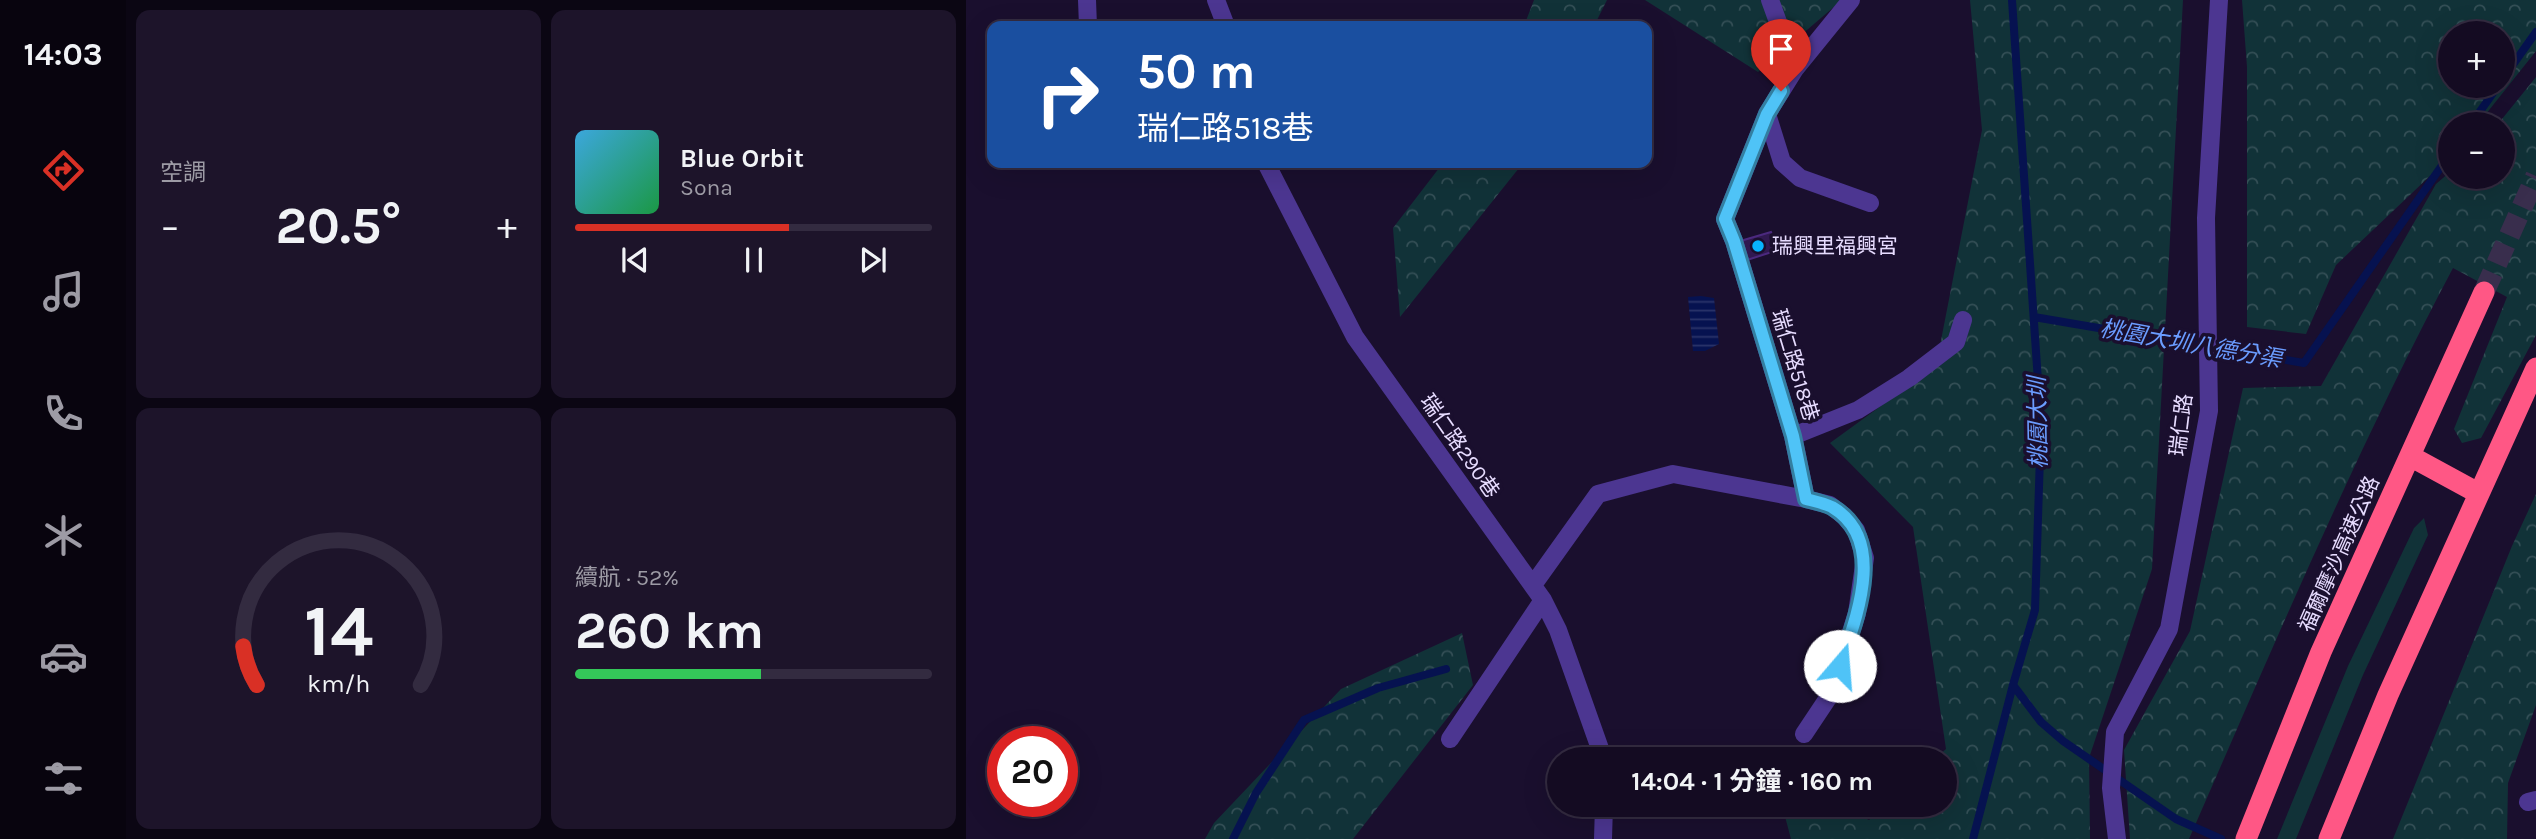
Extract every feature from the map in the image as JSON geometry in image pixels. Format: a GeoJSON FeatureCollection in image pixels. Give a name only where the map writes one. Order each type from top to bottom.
{"type":"FeatureCollection","features":[{"type":"Feature","properties":{"kind":"highway","name":"福爾摩沙高速公路"},"geometry":{"type":"LineString","coordinates":[[2247,835],[2321,652],[2484,292]]}},
{"type":"Feature","properties":{"kind":"highway"},"geometry":{"type":"LineString","coordinates":[[2329,839],[2388,695],[2536,368]]}},
{"type":"Feature","properties":{"kind":"highway"},"geometry":{"type":"LineString","coordinates":[[2410,456],[2478,493]]}},
{"type":"Feature","properties":{"kind":"street"},"geometry":{"type":"LineString","coordinates":[[1087,0],[1088,21]]}},
{"type":"Feature","properties":{"kind":"street"},"geometry":{"type":"LineString","coordinates":[[1216,0],[1224,21]]}},
{"type":"Feature","properties":{"kind":"street"},"geometry":{"type":"LineString","coordinates":[[1770,0],[1795,69]]}},
{"type":"Feature","properties":{"kind":"street","name":"瑞仁路518巷"},"geometry":{"type":"LineString","coordinates":[[1806,499],[1793,436],[1725,219],[1767,114],[1795,69],[1851,0]]}},
{"type":"Feature","properties":{"kind":"street","name":"瑞仁路"},"geometry":{"type":"LineString","coordinates":[[2117,839],[2111,788],[2115,732],[2169,629],[2209,411],[2206,218],[2219,0]]}},
{"type":"Feature","properties":{"kind":"street"},"geometry":{"type":"LineString","coordinates":[[1767,114],[1782,162],[1800,178],[1870,203]]}},
{"type":"Feature","properties":{"kind":"street","name":"瑞仁路290巷"},"geometry":{"type":"LineString","coordinates":[[1269,168],[1355,337],[1538,592],[1558,630],[1599,747]]}},
{"type":"Feature","properties":{"kind":"street"},"geometry":{"type":"LineString","coordinates":[[1793,436],[1858,410],[1909,378],[1956,342],[1963,320]]}},
{"type":"Feature","properties":{"kind":"street"},"geometry":{"type":"LineString","coordinates":[[1450,740],[1598,494],[1673,474],[1830,506],[1844,516],[1856,530],[1865,558],[1857,613],[1832,692],[1804,734]]}},
{"type":"Feature","properties":{"kind":"street"},"geometry":{"type":"LineString","coordinates":[[1603,839],[1604,817]]}},
{"type":"Feature","properties":{"kind":"green space"},"geometry":{"type":"Polygon","coordinates":[[[1534,0],[1607,0],[1596,21],[1526,21],[1534,0]]]}},
{"type":"Feature","properties":{"kind":"green space"},"geometry":{"type":"Polygon","coordinates":[[[1645,0],[1842,0],[1758,72],[1645,0]]]}},
{"type":"Feature","properties":{"kind":"green space"},"geometry":{"type":"Polygon","coordinates":[[[1970,0],[2183,0],[2152,569],[2089,758],[2090,839],[1791,839],[1785,817],[1863,817],[1869,820],[1872,817],[1957,817],[1957,747],[1946,747],[1913,527],[1830,443],[1936,366],[1982,130],[1970,0]]]}},
{"type":"Feature","properties":{"kind":"green space"},"geometry":{"type":"Polygon","coordinates":[[[2242,0],[2536,0],[2536,51],[2515,77],[2515,21],[2438,21],[2438,98],[2499,98],[2488,112],[2438,112],[2438,168],[2336,265],[2306,334],[2247,327],[2247,67],[2242,0]]]}},
{"type":"Feature","properties":{"kind":"green space"},"geometry":{"type":"Polygon","coordinates":[[[2536,77],[2536,335],[2481,438],[2462,443],[2454,429],[2507,297],[2453,268],[2349,479],[2189,839],[2130,839],[2124,750],[2190,631],[2243,388],[2321,386],[2438,182],[2438,189],[2515,189],[2515,112],[2508,112],[2536,77]]]}},
{"type":"Feature","properties":{"kind":"green space"},"geometry":{"type":"Polygon","coordinates":[[[1439,168],[1519,168],[1400,317],[1393,228],[1439,168]]]}},
{"type":"Feature","properties":{"kind":"green space"},"geometry":{"type":"Polygon","coordinates":[[[2536,494],[2536,705],[2508,783],[2507,839],[2393,839],[2512,546],[2536,494]]]}},
{"type":"Feature","properties":{"kind":"green space"},"geometry":{"type":"Polygon","coordinates":[[[2424,518],[2428,535],[2363,675],[2296,839],[2277,839],[2348,666],[2414,528],[2424,518]]]}},
{"type":"Feature","properties":{"kind":"green space"},"geometry":{"type":"Polygon","coordinates":[[[1462,633],[1473,685],[1353,839],[1205,839],[1214,823],[1341,689],[1462,633]]]}},
{"type":"Feature","properties":{"kind":"shaded area"},"geometry":{"type":"Polygon","coordinates":[[[1688,297],[1714,298],[1719,344],[1705,351],[1693,351],[1688,297]]]}},
{"type":"Feature","properties":{"kind":"building","name":"瑞興里福興宮"},"geometry":{"type":"Polygon","coordinates":[[[1771,232],[1778,250],[1744,261],[1737,242],[1771,232]]]}},
{"type":"Feature","properties":{"kind":"waterway","name":"桃園大圳"},"geometry":{"type":"LineString","coordinates":[[1973,839],[2035,610],[2041,425],[2012,0]]}},
{"type":"Feature","properties":{"kind":"waterway","name":"桃園大圳八德分渠"},"geometry":{"type":"LineString","coordinates":[[2515,62],[2536,32]]}},
{"type":"Feature","properties":{"kind":"waterway","name":"桃園大圳八德分渠"},"geometry":{"type":"LineString","coordinates":[[2480,112],[2489,98]]}},
{"type":"Feature","properties":{"kind":"waterway","name":"桃園大圳八德分渠"},"geometry":{"type":"LineString","coordinates":[[2034,317],[2304,363],[2438,171]]}},
{"type":"Feature","properties":{"kind":"waterway"},"geometry":{"type":"LineString","coordinates":[[1233,839],[1256,793],[1304,720],[1378,688],[1446,669]]}},
{"type":"Feature","properties":{"kind":"waterway"},"geometry":{"type":"LineString","coordinates":[[2013,685],[2041,722],[2063,741],[2176,819],[2221,839]]}},
{"type":"Feature","properties":{"kind":"tunnel"},"geometry":{"type":"LineString","coordinates":[[2484,292],[2536,176]]}},
{"type":"Feature","properties":{"kind":"place","name":"瑞興里福興宮"},"geometry":{"type":"Point","coordinates":[1758,246]}},
{"type":"Feature","properties":{"kind":"route"},"geometry":{"type":"LineString","coordinates":[[1781,91],[1767,114],[1725,219],[1793,436],[1806,499],[1830,506],[1844,516],[1856,530],[1865,558],[1857,613],[1840,666]]}}]}
